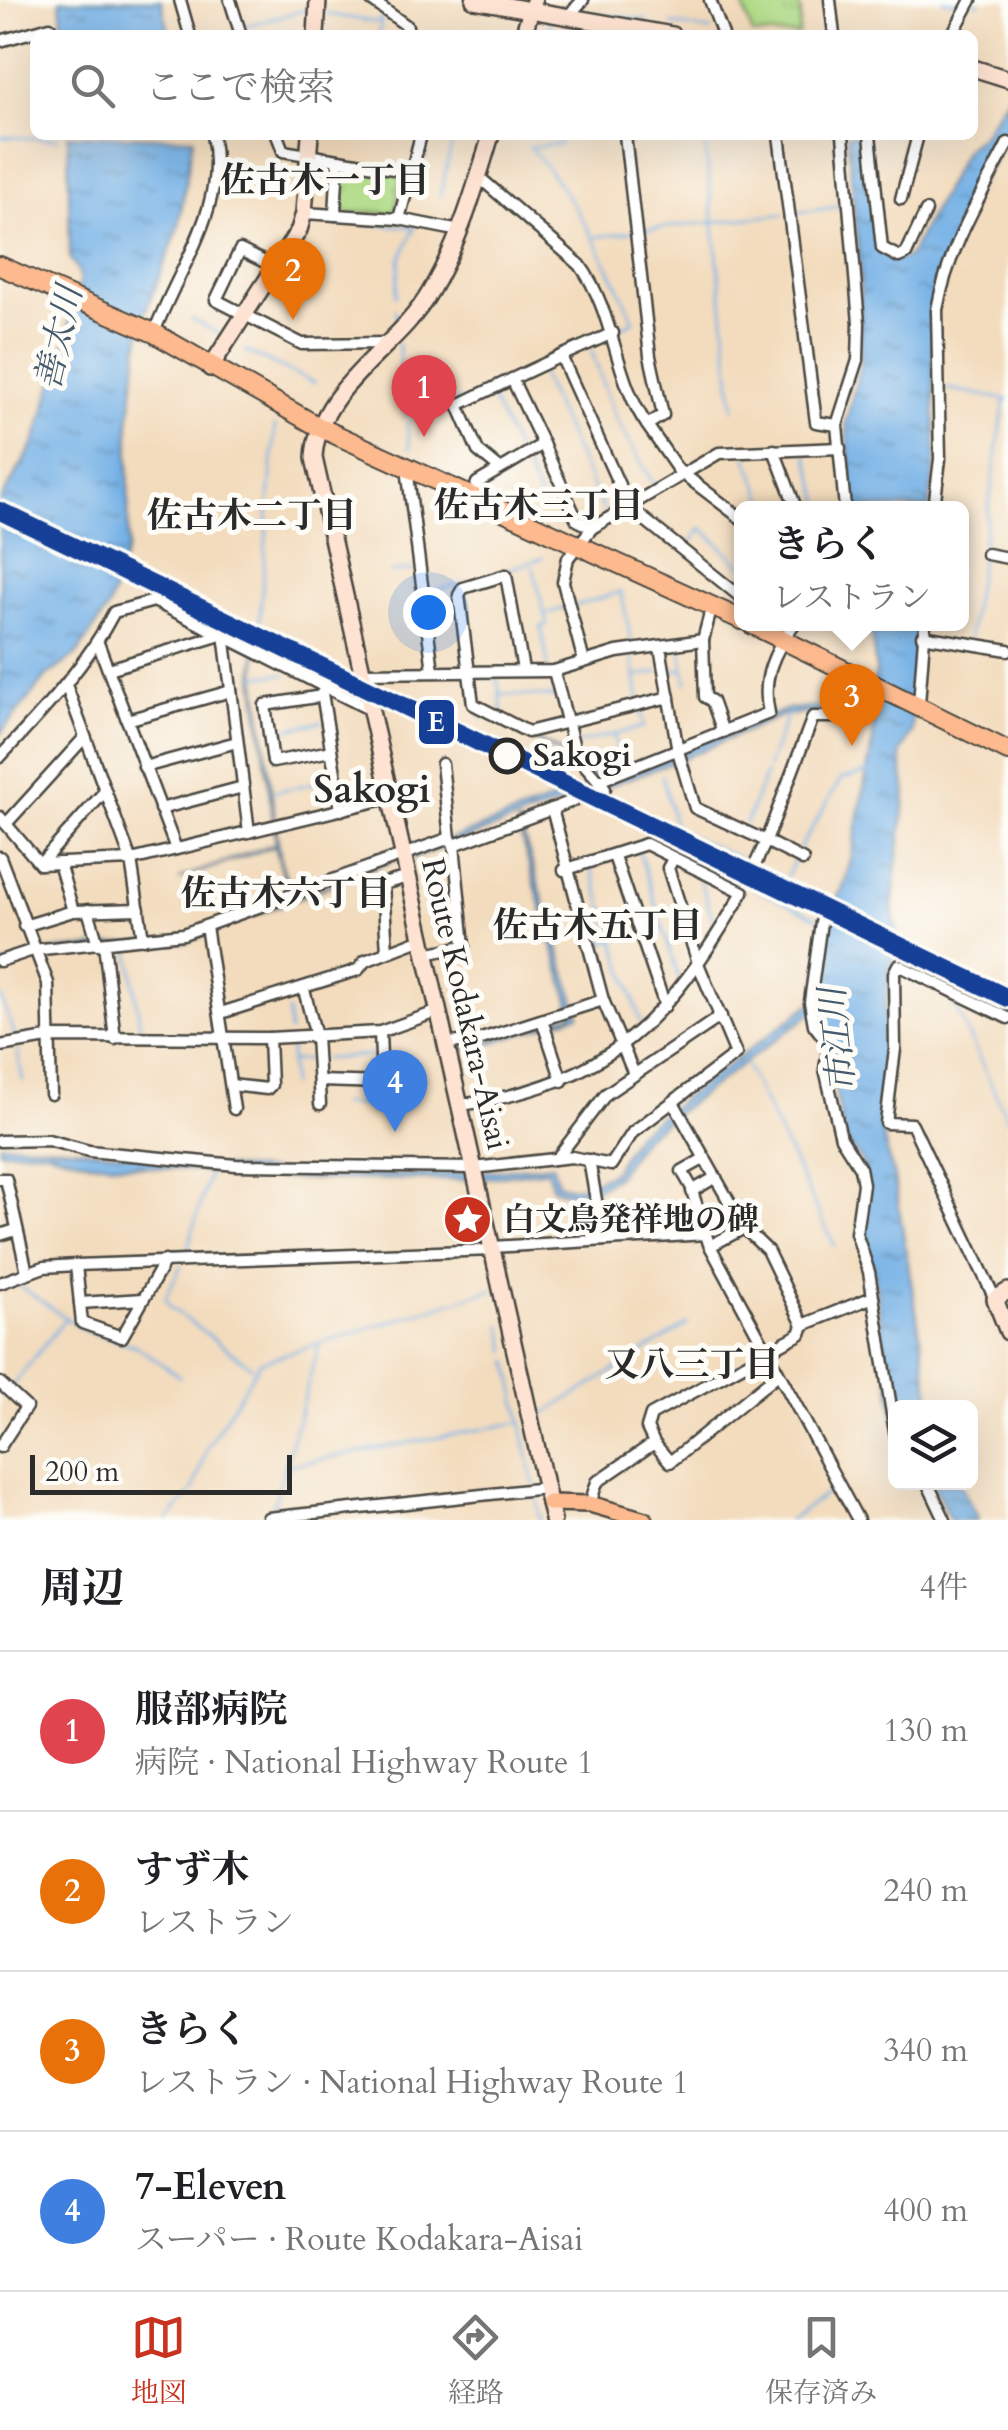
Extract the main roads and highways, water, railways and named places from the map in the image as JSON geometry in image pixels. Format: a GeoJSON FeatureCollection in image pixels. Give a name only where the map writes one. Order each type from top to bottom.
{"type":"FeatureCollection","features":[{"type":"Feature","properties":{"kind":"highway"},"geometry":{"type":"LineString","coordinates":[[0,266],[68,292],[154,333],[319,427],[579,542],[734,616]]}},
{"type":"Feature","properties":{"kind":"highway"},"geometry":{"type":"LineString","coordinates":[[788,631],[866,678],[1008,751]]}},
{"type":"Feature","properties":{"kind":"main road"},"geometry":{"type":"LineString","coordinates":[[316,30],[318,0]]}},
{"type":"Feature","properties":{"kind":"main road"},"geometry":{"type":"LineString","coordinates":[[474,0],[533,4],[612,30]]}},
{"type":"Feature","properties":{"kind":"main road"},"geometry":{"type":"LineString","coordinates":[[525,30],[533,4]]}},
{"type":"Feature","properties":{"kind":"main road"},"geometry":{"type":"LineString","coordinates":[[978,70],[1008,79]]}},
{"type":"Feature","properties":{"kind":"main road"},"geometry":{"type":"LineString","coordinates":[[210,368],[276,267],[304,213],[310,140]]}},
{"type":"Feature","properties":{"kind":"main road"},"geometry":{"type":"LineString","coordinates":[[319,427],[327,410],[428,296],[460,231],[479,177],[485,140]]}},
{"type":"Feature","properties":{"kind":"main road","name":"Route Kodakara-Aisai"},"geometry":{"type":"LineString","coordinates":[[319,427],[314,458],[553,1520]]}},
{"type":"Feature","properties":{"kind":"main road"},"geometry":{"type":"LineString","coordinates":[[1002,1295],[1008,1332]]}},
{"type":"Feature","properties":{"kind":"main road"},"geometry":{"type":"LineString","coordinates":[[548,1495],[645,1520]]}},
{"type":"Feature","properties":{"kind":"water"},"geometry":{"type":"Polygon","coordinates":[[[60,0],[161,0],[169,30],[57,30],[62,22],[60,0]]]}},
{"type":"Feature","properties":{"kind":"water"},"geometry":{"type":"Polygon","coordinates":[[[1008,96],[1008,134],[969,201],[932,310],[936,457],[930,501],[853,501],[846,422],[861,361],[860,265],[848,140],[867,140],[877,244],[886,256],[900,260],[909,256],[966,148],[982,135],[1008,96]]]}},
{"type":"Feature","properties":{"kind":"water"},"geometry":{"type":"Polygon","coordinates":[[[68,140],[193,140],[178,230],[142,320],[129,423],[128,547],[108,608],[87,639],[76,655],[47,676],[0,734],[0,501],[34,444],[69,332],[80,277],[70,259],[68,140]]]}},
{"type":"Feature","properties":{"kind":"water"},"geometry":{"type":"Polygon","coordinates":[[[258,627],[256,676],[281,863],[290,889],[275,846],[179,879],[276,843],[254,676],[258,627]]]}},
{"type":"Feature","properties":{"kind":"water","name":"市江川"},"geometry":{"type":"Polygon","coordinates":[[[872,631],[919,631],[912,732],[900,754],[906,793],[892,907],[897,935],[885,1006],[888,1043],[882,1133],[894,1178],[931,1400],[892,1400],[874,1270],[861,1234],[866,1180],[860,1159],[845,1139],[830,1066],[834,1048],[817,1009],[644,1137],[616,1177],[596,1189],[571,1194],[553,1188],[547,1170],[470,1180],[296,1179],[90,1162],[42,1150],[0,1151],[0,1144],[30,1145],[237,1168],[355,1175],[474,1172],[552,1164],[558,1183],[570,1188],[612,1173],[636,1134],[816,1000],[824,921],[844,885],[851,860],[873,739],[873,723],[848,712],[852,707],[869,706],[876,672],[872,631]]]}},
{"type":"Feature","properties":{"kind":"water"},"geometry":{"type":"Polygon","coordinates":[[[831,707],[830,712],[783,715],[684,758],[413,858],[412,854],[597,783],[573,760],[499,722],[573,757],[601,782],[788,709],[831,707]]]}},
{"type":"Feature","properties":{"kind":"water"},"geometry":{"type":"Polygon","coordinates":[[[517,824],[579,1015],[473,1049],[458,1050],[573,1014],[517,824]]]}},
{"type":"Feature","properties":{"kind":"water"},"geometry":{"type":"Polygon","coordinates":[[[395,860],[187,942],[32,956],[0,967],[38,952],[188,938],[395,860]]]}},
{"type":"Feature","properties":{"kind":"water"},"geometry":{"type":"Polygon","coordinates":[[[936,1490],[963,1490],[978,1520],[950,1520],[936,1490]]]}},
{"type":"Feature","properties":{"kind":"waterway"},"geometry":{"type":"LineString","coordinates":[[943,0],[965,3]]}},
{"type":"Feature","properties":{"kind":"waterway"},"geometry":{"type":"LineString","coordinates":[[976,5],[979,0]]}},
{"type":"Feature","properties":{"kind":"waterway"},"geometry":{"type":"LineString","coordinates":[[244,26],[309,9]]}},
{"type":"Feature","properties":{"kind":"waterway"},"geometry":{"type":"LineString","coordinates":[[380,30],[382,12]]}},
{"type":"Feature","properties":{"kind":"waterway"},"geometry":{"type":"LineString","coordinates":[[326,14],[380,23]]}},
{"type":"Feature","properties":{"kind":"waterway"},"geometry":{"type":"LineString","coordinates":[[595,14],[646,20]]}},
{"type":"Feature","properties":{"kind":"waterway"},"geometry":{"type":"LineString","coordinates":[[549,21],[550,30]]}},
{"type":"Feature","properties":{"kind":"waterway"},"geometry":{"type":"LineString","coordinates":[[672,24],[705,30]]}},
{"type":"Feature","properties":{"kind":"waterway"},"geometry":{"type":"LineString","coordinates":[[0,137],[30,138]]}},
{"type":"Feature","properties":{"kind":"waterway"},"geometry":{"type":"LineString","coordinates":[[440,196],[453,140]]}},
{"type":"Feature","properties":{"kind":"waterway"},"geometry":{"type":"LineString","coordinates":[[560,140],[560,144],[530,147],[575,208],[612,275],[634,321],[618,328]]}},
{"type":"Feature","properties":{"kind":"waterway"},"geometry":{"type":"LineString","coordinates":[[705,140],[734,409]]}},
{"type":"Feature","properties":{"kind":"waterway"},"geometry":{"type":"LineString","coordinates":[[795,213],[843,206]]}},
{"type":"Feature","properties":{"kind":"waterway"},"geometry":{"type":"LineString","coordinates":[[643,230],[784,214]]}},
{"type":"Feature","properties":{"kind":"waterway"},"geometry":{"type":"LineString","coordinates":[[311,220],[415,227],[400,260],[396,296]]}},
{"type":"Feature","properties":{"kind":"waterway"},"geometry":{"type":"LineString","coordinates":[[596,237],[631,232]]}},
{"type":"Feature","properties":{"kind":"waterway"},"geometry":{"type":"LineString","coordinates":[[395,310],[397,320]]}},
{"type":"Feature","properties":{"kind":"waterway"},"geometry":{"type":"LineString","coordinates":[[191,319],[223,336]]}},
{"type":"Feature","properties":{"kind":"waterway"},"geometry":{"type":"LineString","coordinates":[[398,344],[406,416]]}},
{"type":"Feature","properties":{"kind":"waterway"},"geometry":{"type":"LineString","coordinates":[[591,350],[615,417],[654,485]]}},
{"type":"Feature","properties":{"kind":"waterway"},"geometry":{"type":"LineString","coordinates":[[245,351],[315,383]]}},
{"type":"Feature","properties":{"kind":"waterway"},"geometry":{"type":"LineString","coordinates":[[540,373],[605,514]]}},
{"type":"Feature","properties":{"kind":"waterway"},"geometry":{"type":"LineString","coordinates":[[944,388],[1008,400]]}},
{"type":"Feature","properties":{"kind":"waterway"},"geometry":{"type":"LineString","coordinates":[[491,398],[517,452]]}},
{"type":"Feature","properties":{"kind":"waterway"},"geometry":{"type":"LineString","coordinates":[[412,419],[459,399]]}},
{"type":"Feature","properties":{"kind":"waterway"},"geometry":{"type":"LineString","coordinates":[[969,637],[1005,399]]}},
{"type":"Feature","properties":{"kind":"waterway"},"geometry":{"type":"LineString","coordinates":[[407,423],[410,449]]}},
{"type":"Feature","properties":{"kind":"waterway"},"geometry":{"type":"LineString","coordinates":[[259,629],[275,426]]}},
{"type":"Feature","properties":{"kind":"waterway"},"geometry":{"type":"LineString","coordinates":[[807,455],[821,501]]}},
{"type":"Feature","properties":{"kind":"waterway"},"geometry":{"type":"LineString","coordinates":[[746,456],[765,501]]}},
{"type":"Feature","properties":{"kind":"waterway"},"geometry":{"type":"LineString","coordinates":[[523,462],[546,512]]}},
{"type":"Feature","properties":{"kind":"waterway"},"geometry":{"type":"LineString","coordinates":[[688,546],[702,528],[734,558]]}},
{"type":"Feature","properties":{"kind":"waterway"},"geometry":{"type":"LineString","coordinates":[[494,574],[543,558]]}},
{"type":"Feature","properties":{"kind":"waterway"},"geometry":{"type":"LineString","coordinates":[[533,567],[547,625],[541,627],[548,665]]}},
{"type":"Feature","properties":{"kind":"waterway"},"geometry":{"type":"LineString","coordinates":[[391,572],[414,570]]}},
{"type":"Feature","properties":{"kind":"waterway"},"geometry":{"type":"LineString","coordinates":[[431,592],[462,583]]}},
{"type":"Feature","properties":{"kind":"waterway"},"geometry":{"type":"LineString","coordinates":[[575,606],[621,592],[632,645]]}},
{"type":"Feature","properties":{"kind":"waterway"},"geometry":{"type":"LineString","coordinates":[[546,614],[565,608]]}},
{"type":"Feature","properties":{"kind":"waterway"},"geometry":{"type":"LineString","coordinates":[[681,649],[687,683]]}},
{"type":"Feature","properties":{"kind":"waterway"},"geometry":{"type":"LineString","coordinates":[[632,654],[639,699]]}},
{"type":"Feature","properties":{"kind":"waterway"},"geometry":{"type":"LineString","coordinates":[[668,671],[683,669]]}},
{"type":"Feature","properties":{"kind":"waterway"},"geometry":{"type":"LineString","coordinates":[[637,676],[659,672]]}},
{"type":"Feature","properties":{"kind":"waterway"},"geometry":{"type":"LineString","coordinates":[[256,676],[286,674]]}},
{"type":"Feature","properties":{"kind":"waterway"},"geometry":{"type":"LineString","coordinates":[[497,676],[503,715]]}},
{"type":"Feature","properties":{"kind":"waterway"},"geometry":{"type":"LineString","coordinates":[[500,694],[555,697]]}},
{"type":"Feature","properties":{"kind":"waterway"},"geometry":{"type":"LineString","coordinates":[[579,743],[644,727],[641,709]]}},
{"type":"Feature","properties":{"kind":"waterway"},"geometry":{"type":"LineString","coordinates":[[478,714],[486,718]]}},
{"type":"Feature","properties":{"kind":"waterway"},"geometry":{"type":"LineString","coordinates":[[767,767],[787,715]]}},
{"type":"Feature","properties":{"kind":"waterway"},"geometry":{"type":"LineString","coordinates":[[274,732],[322,722]]}},
{"type":"Feature","properties":{"kind":"waterway"},"geometry":{"type":"LineString","coordinates":[[614,736],[622,767]]}},
{"type":"Feature","properties":{"kind":"waterway"},"geometry":{"type":"LineString","coordinates":[[746,823],[766,773]]}},
{"type":"Feature","properties":{"kind":"waterway"},"geometry":{"type":"LineString","coordinates":[[799,850],[841,779],[867,773]]}},
{"type":"Feature","properties":{"kind":"waterway"},"geometry":{"type":"LineString","coordinates":[[662,775],[676,830],[749,863]]}},
{"type":"Feature","properties":{"kind":"waterway"},"geometry":{"type":"LineString","coordinates":[[274,792],[330,779]]}},
{"type":"Feature","properties":{"kind":"waterway"},"geometry":{"type":"LineString","coordinates":[[646,837],[817,918]]}},
{"type":"Feature","properties":{"kind":"waterway"},"geometry":{"type":"LineString","coordinates":[[639,851],[679,979]]}},
{"type":"Feature","properties":{"kind":"waterway"},"geometry":{"type":"LineString","coordinates":[[759,869],[785,880],[795,859]]}},
{"type":"Feature","properties":{"kind":"waterway"},"geometry":{"type":"LineString","coordinates":[[591,868],[641,1022]]}},
{"type":"Feature","properties":{"kind":"waterway"},"geometry":{"type":"LineString","coordinates":[[699,877],[715,926]]}},
{"type":"Feature","properties":{"kind":"waterway"},"geometry":{"type":"LineString","coordinates":[[644,929],[662,924]]}},
{"type":"Feature","properties":{"kind":"waterway"},"geometry":{"type":"LineString","coordinates":[[594,946],[633,933]]}},
{"type":"Feature","properties":{"kind":"waterway"},"geometry":{"type":"LineString","coordinates":[[129,947],[141,1033]]}},
{"type":"Feature","properties":{"kind":"waterway"},"geometry":{"type":"LineString","coordinates":[[0,996],[16,1038]]}},
{"type":"Feature","properties":{"kind":"waterway"},"geometry":{"type":"LineString","coordinates":[[952,1000],[1008,1120]]}},
{"type":"Feature","properties":{"kind":"waterway"},"geometry":{"type":"LineString","coordinates":[[288,1012],[289,1032]]}},
{"type":"Feature","properties":{"kind":"waterway"},"geometry":{"type":"LineString","coordinates":[[290,1043],[291,1085]]}},
{"type":"Feature","properties":{"kind":"waterway"},"geometry":{"type":"LineString","coordinates":[[17,1049],[23,1081]]}},
{"type":"Feature","properties":{"kind":"waterway"},"geometry":{"type":"LineString","coordinates":[[324,1059],[377,1055]]}},
{"type":"Feature","properties":{"kind":"waterway"},"geometry":{"type":"LineString","coordinates":[[292,1061],[314,1059]]}},
{"type":"Feature","properties":{"kind":"waterway"},"geometry":{"type":"LineString","coordinates":[[746,1065],[835,1246]]}},
{"type":"Feature","properties":{"kind":"waterway"},"geometry":{"type":"LineString","coordinates":[[341,1104],[378,1106]]}},
{"type":"Feature","properties":{"kind":"waterway"},"geometry":{"type":"LineString","coordinates":[[186,1254],[209,1174]]}},
{"type":"Feature","properties":{"kind":"waterway"},"geometry":{"type":"LineString","coordinates":[[181,1266],[165,1298],[171,1308],[252,1367]]}},
{"type":"Feature","properties":{"kind":"waterway"},"geometry":{"type":"LineString","coordinates":[[14,1282],[83,1330],[136,1346],[181,1377]]}},
{"type":"Feature","properties":{"kind":"waterway"},"geometry":{"type":"LineString","coordinates":[[168,1520],[193,1490],[207,1448],[260,1362],[494,1289]]}},
{"type":"Feature","properties":{"kind":"waterway"},"geometry":{"type":"LineString","coordinates":[[12,1386],[66,1318]]}},
{"type":"Feature","properties":{"kind":"waterway"},"geometry":{"type":"LineString","coordinates":[[538,1418],[688,1324]]}},
{"type":"Feature","properties":{"kind":"waterway"},"geometry":{"type":"LineString","coordinates":[[502,1326],[507,1352]]}},
{"type":"Feature","properties":{"kind":"waterway"},"geometry":{"type":"LineString","coordinates":[[273,1507],[319,1345]]}},
{"type":"Feature","properties":{"kind":"waterway"},"geometry":{"type":"LineString","coordinates":[[509,1361],[534,1485]]}},
{"type":"Feature","properties":{"kind":"waterway"},"geometry":{"type":"LineString","coordinates":[[285,1466],[521,1422]]}},
{"type":"Feature","properties":{"kind":"waterway"},"geometry":{"type":"LineString","coordinates":[[789,1520],[835,1488]]}},
{"type":"Feature","properties":{"kind":"waterway"},"geometry":{"type":"LineString","coordinates":[[536,1495],[540,1520]]}},
{"type":"Feature","properties":{"kind":"place","name":"すず木"},"geometry":{"type":"Point","coordinates":[293,320]}},
{"type":"Feature","properties":{"kind":"place","name":"服部病院"},"geometry":{"type":"Point","coordinates":[424,437]}},
{"type":"Feature","properties":{"kind":"place","name":"きらく"},"geometry":{"type":"Point","coordinates":[852,746]}},
{"type":"Feature","properties":{"kind":"place","name":"Sakogi"},"geometry":{"type":"Point","coordinates":[507,756]}},
{"type":"Feature","properties":{"kind":"place","name":"7-Eleven"},"geometry":{"type":"Point","coordinates":[395,1132]}},
{"type":"Feature","properties":{"kind":"place","name":"白文鳥発祥地の碑"},"geometry":{"type":"Point","coordinates":[468,1220]}},
{"type":"Feature","properties":{"kind":"district","name":"佐古木一丁目"},"geometry":{"type":"Point","coordinates":[325,181]}},
{"type":"Feature","properties":{"kind":"district","name":"佐古木三丁目"},"geometry":{"type":"Point","coordinates":[539,506]}},
{"type":"Feature","properties":{"kind":"district","name":"佐古木二丁目"},"geometry":{"type":"Point","coordinates":[252,516]}},
{"type":"Feature","properties":{"kind":"district","name":"Sakogi"},"geometry":{"type":"Point","coordinates":[372,790]}},
{"type":"Feature","properties":{"kind":"district","name":"佐古木六丁目"},"geometry":{"type":"Point","coordinates":[286,894]}},
{"type":"Feature","properties":{"kind":"district","name":"佐古木五丁目"},"geometry":{"type":"Point","coordinates":[598,926]}},
{"type":"Feature","properties":{"kind":"district","name":"又八三丁目"},"geometry":{"type":"Point","coordinates":[692,1365]}},
{"type":"Feature","properties":{"kind":"water label","name":"善太川"},"geometry":{"type":"Point","coordinates":[59,338]}}]}
